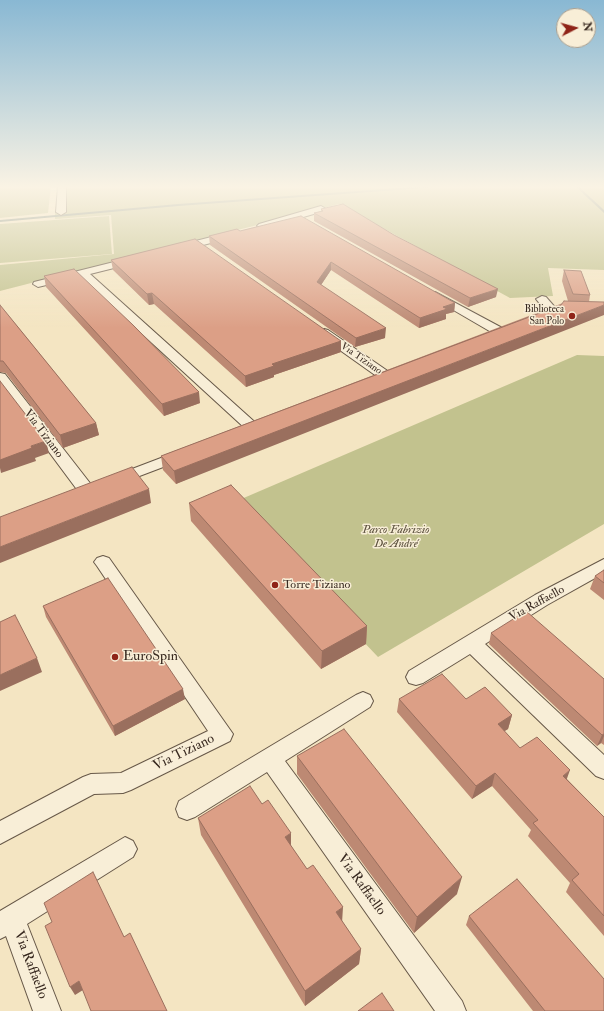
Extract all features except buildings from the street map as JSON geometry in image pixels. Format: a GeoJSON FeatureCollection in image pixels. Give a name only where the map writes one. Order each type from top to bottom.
{"type":"FeatureCollection","features":[{"type":"Feature","properties":{"kind":"street"},"geometry":{"type":"LineString","coordinates":[[169,251],[235,233]]}},
{"type":"Feature","properties":{"kind":"street"},"geometry":{"type":"LineString","coordinates":[[197,243],[210,253]]}},
{"type":"Feature","properties":{"kind":"street"},"geometry":{"type":"LineString","coordinates":[[38,284],[126,262]]}},
{"type":"Feature","properties":{"kind":"street"},"geometry":{"type":"LineString","coordinates":[[82,273],[253,428]]}},
{"type":"Feature","properties":{"kind":"street"},"geometry":{"type":"LineString","coordinates":[[427,290],[502,333]]}},
{"type":"Feature","properties":{"kind":"street"},"geometry":{"type":"LineString","coordinates":[[487,338],[554,313],[542,300]]}},
{"type":"Feature","properties":{"kind":"street","name":"Via Tiziano"},"geometry":{"type":"LineString","coordinates":[[315,326],[386,377]]}},
{"type":"Feature","properties":{"kind":"street","name":"Via Tiziano"},"geometry":{"type":"LineString","coordinates":[[372,382],[401,371]]}},
{"type":"Feature","properties":{"kind":"street","name":"Via Tiziano"},"geometry":{"type":"LineString","coordinates":[[0,377],[86,492]]}},
{"type":"Feature","properties":{"kind":"street"},"geometry":{"type":"LineString","coordinates":[[238,434],[268,422]]}},
{"type":"Feature","properties":{"kind":"street"},"geometry":{"type":"LineString","coordinates":[[72,497],[195,450]]}},
{"type":"Feature","properties":{"kind":"street","name":"Via Tiziano"},"geometry":{"type":"LineString","coordinates":[[0,833],[91,784],[123,782],[222,734],[103,562]]}},
{"type":"Feature","properties":{"kind":"street","name":"Via Raffaello"},"geometry":{"type":"LineString","coordinates":[[416,677],[541,600],[604,565]]}},
{"type":"Feature","properties":{"kind":"street"},"geometry":{"type":"LineString","coordinates":[[471,643],[604,769]]}},
{"type":"Feature","properties":{"kind":"street"},"geometry":{"type":"LineString","coordinates":[[187,809],[363,701]]}},
{"type":"Feature","properties":{"kind":"street","name":"Via Raffaello"},"geometry":{"type":"LineString","coordinates":[[270,758],[452,1011]]}},
{"type":"Feature","properties":{"kind":"street","name":"Via Raffaello"},"geometry":{"type":"LineString","coordinates":[[47,1011],[6,922],[125,849]]}},
{"type":"Feature","properties":{"kind":"green space"},"geometry":{"type":"Polygon","coordinates":[[[0,233],[110,233],[112,254],[0,263],[0,233]]]}},
{"type":"Feature","properties":{"kind":"green space"},"geometry":{"type":"Polygon","coordinates":[[[112,233],[225,233],[0,291],[0,265],[114,254],[112,233]]]}},
{"type":"Feature","properties":{"kind":"green space"},"geometry":{"type":"Polygon","coordinates":[[[392,233],[604,233],[604,270],[548,268],[553,296],[510,298],[392,233]]]}},
{"type":"Feature","properties":{"kind":"green space","name":"Parco Fabrizio De André"},"geometry":{"type":"Polygon","coordinates":[[[577,355],[604,356],[604,524],[378,657],[232,503],[577,355]]]}},
{"type":"Feature","properties":{"kind":"place","name":"Biblioteca San Polo"},"geometry":{"type":"Point","coordinates":[572,316]}},
{"type":"Feature","properties":{"kind":"place","name":"Torre Tiziano"},"geometry":{"type":"Point","coordinates":[275,585]}},
{"type":"Feature","properties":{"kind":"place","name":"EuroSpin"},"geometry":{"type":"Point","coordinates":[115,657]}}]}
